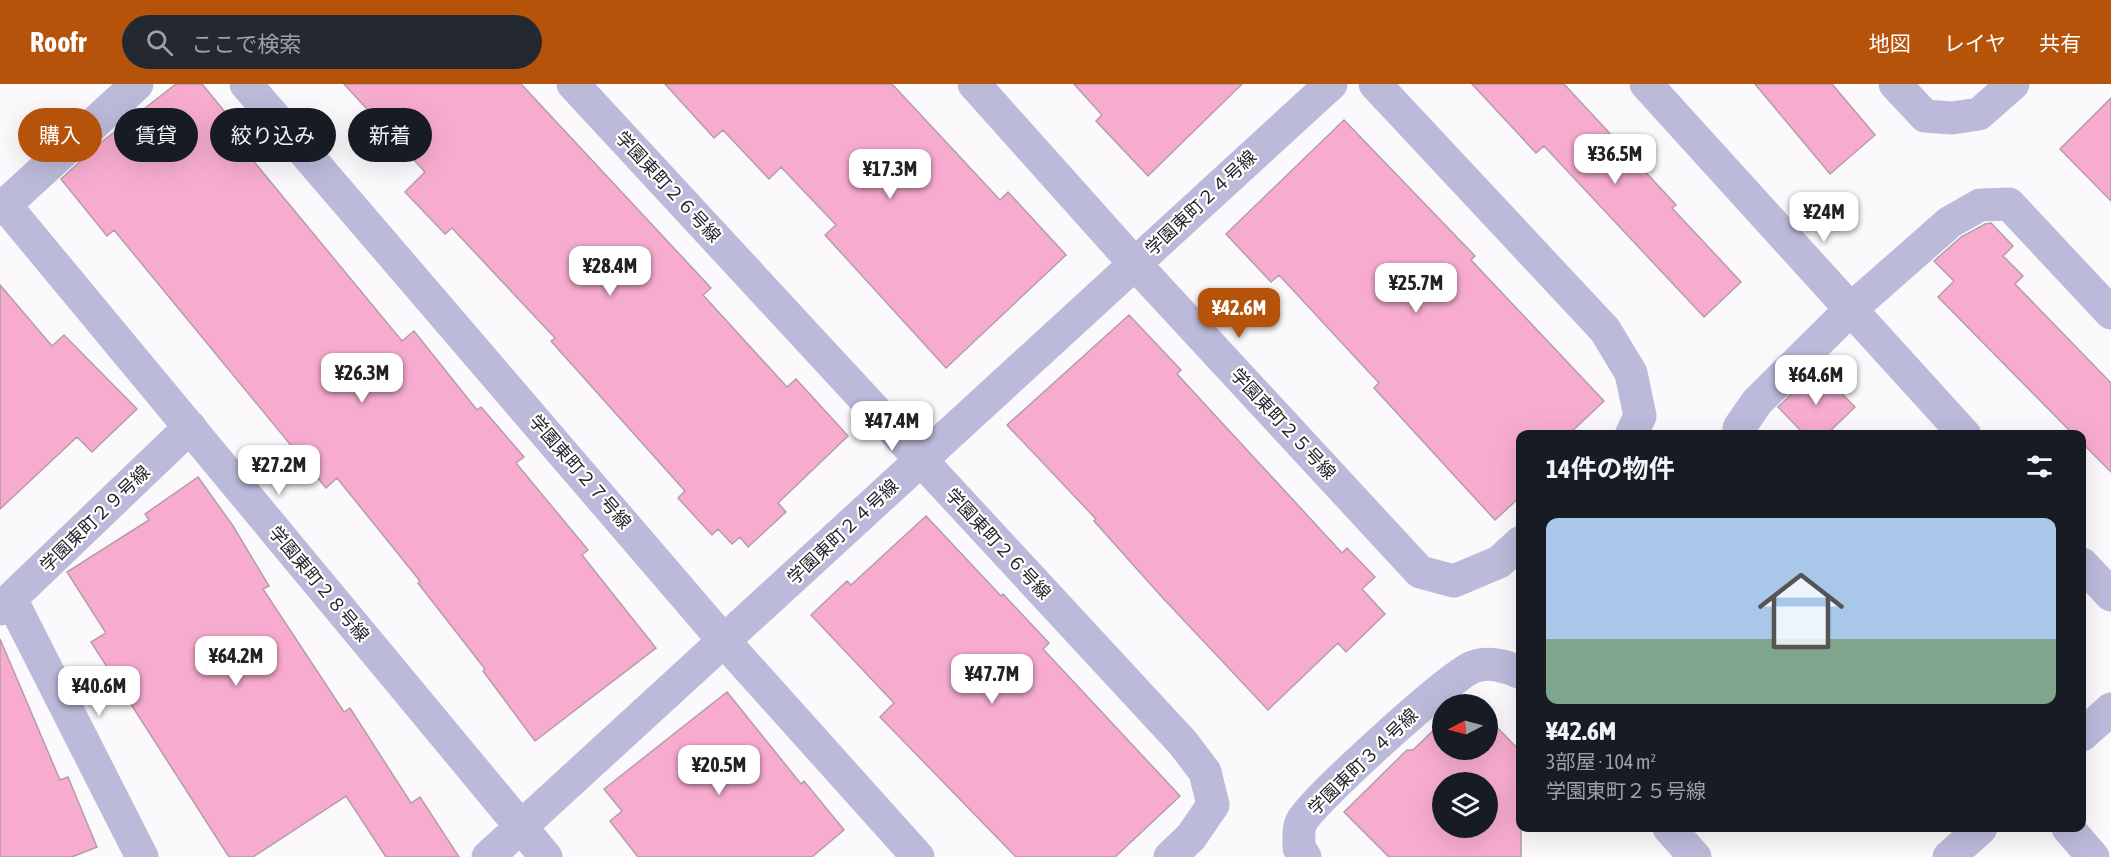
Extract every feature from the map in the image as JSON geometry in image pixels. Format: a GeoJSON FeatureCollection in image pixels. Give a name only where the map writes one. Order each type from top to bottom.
{"type":"FeatureCollection","features":[{"type":"Feature","properties":{"kind":"street"},"geometry":{"type":"LineString","coordinates":[[3,207],[137,84]]}},
{"type":"Feature","properties":{"kind":"street","name":"学園東町２７号線"},"geometry":{"type":"LineString","coordinates":[[246,84],[724,640],[918,857]]}},
{"type":"Feature","properties":{"kind":"street","name":"学園東町２６号線"},"geometry":{"type":"LineString","coordinates":[[573,84],[1183,743],[1206,772],[1213,805],[1191,837],[1170,857]]}},
{"type":"Feature","properties":{"kind":"street","name":"学園東町２５号線"},"geometry":{"type":"LineString","coordinates":[[974,84],[1135,264],[1420,572],[1454,581],[1499,562],[1516,547]]}},
{"type":"Feature","properties":{"kind":"street","name":"学園東町２４号線"},"geometry":{"type":"LineString","coordinates":[[488,857],[1331,84]]}},
{"type":"Feature","properties":{"kind":"street"},"geometry":{"type":"LineString","coordinates":[[1375,84],[1605,330],[1631,373],[1640,416],[1633,430]]}},
{"type":"Feature","properties":{"kind":"street"},"geometry":{"type":"LineString","coordinates":[[1646,84],[1960,430]]}},
{"type":"Feature","properties":{"kind":"street"},"geometry":{"type":"LineString","coordinates":[[1895,84],[1925,116],[1952,118],[1979,114],[2013,84]]}},
{"type":"Feature","properties":{"kind":"street"},"geometry":{"type":"LineString","coordinates":[[1739,430],[1756,402],[1851,309],[1950,222],[1980,206],[2009,204],[2111,313]]}},
{"type":"Feature","properties":{"kind":"street","name":"学園東町２８号線"},"geometry":{"type":"LineString","coordinates":[[3,207],[190,428],[546,857]]}},
{"type":"Feature","properties":{"kind":"street","name":"学園東町２９号線"},"geometry":{"type":"LineString","coordinates":[[6,604],[190,428]]}},
{"type":"Feature","properties":{"kind":"street"},"geometry":{"type":"LineString","coordinates":[[2086,568],[2111,595]]}},
{"type":"Feature","properties":{"kind":"street"},"geometry":{"type":"LineString","coordinates":[[6,604],[142,857]]}},
{"type":"Feature","properties":{"kind":"street","name":"学園東町３４号線"},"geometry":{"type":"LineString","coordinates":[[1305,857],[1299,848],[1301,822],[1321,799],[1446,683],[1473,666],[1506,665],[1516,670]]}},
{"type":"Feature","properties":{"kind":"street"},"geometry":{"type":"LineString","coordinates":[[2086,731],[2111,709]]}},
{"type":"Feature","properties":{"kind":"street"},"geometry":{"type":"LineString","coordinates":[[1673,832],[1695,857]]}},
{"type":"Feature","properties":{"kind":"street"},"geometry":{"type":"LineString","coordinates":[[1949,857],[1977,832]]}},
{"type":"Feature","properties":{"kind":"street"},"geometry":{"type":"LineString","coordinates":[[2071,832],[2093,857]]}},
{"type":"Feature","properties":{"kind":"building"},"geometry":{"type":"Polygon","coordinates":[[[176,84],[202,84],[222,108],[210,108],[210,162],[254,162],[402,341],[414,331],[477,410],[481,407],[524,457],[516,463],[588,550],[582,555],[656,648],[535,741],[483,671],[485,669],[418,583],[420,581],[337,478],[326,488],[114,230],[107,236],[61,179],[79,162],[102,162],[102,142],[114,132],[114,162],[198,162],[198,108],[145,108],[176,84]]]}},
{"type":"Feature","properties":{"kind":"building"},"geometry":{"type":"Polygon","coordinates":[[[344,84],[521,84],[711,288],[703,295],[787,387],[796,379],[848,436],[778,503],[786,512],[748,547],[740,537],[732,544],[718,529],[712,535],[678,498],[685,491],[551,341],[555,338],[452,228],[445,234],[405,192],[425,172],[416,162],[432,162],[432,108],[366,108],[344,84]]]}},
{"type":"Feature","properties":{"kind":"building"},"geometry":{"type":"Polygon","coordinates":[[[665,84],[892,84],[1000,200],[1008,192],[1066,255],[946,368],[825,235],[836,225],[781,167],[769,179],[723,130],[714,138],[665,84]]]}},
{"type":"Feature","properties":{"kind":"building"},"geometry":{"type":"Polygon","coordinates":[[[1074,84],[1242,84],[1148,176],[1096,121],[1102,115],[1074,84]]]}},
{"type":"Feature","properties":{"kind":"building"},"geometry":{"type":"Polygon","coordinates":[[[1472,84],[1564,84],[1676,205],[1672,208],[1741,282],[1704,317],[1544,146],[1536,153],[1472,84]]]}},
{"type":"Feature","properties":{"kind":"building"},"geometry":{"type":"Polygon","coordinates":[[[1755,84],[1832,84],[1875,135],[1830,174],[1755,84]]]}},
{"type":"Feature","properties":{"kind":"building"},"geometry":{"type":"Polygon","coordinates":[[[2111,98],[2111,201],[2060,149],[2111,98]]]}},
{"type":"Feature","properties":{"kind":"building"},"geometry":{"type":"Polygon","coordinates":[[[1344,120],[1475,256],[1471,260],[1604,401],[1573,430],[1516,430],[1516,501],[1495,520],[1374,388],[1379,383],[1279,275],[1271,282],[1226,234],[1344,120]]]}},
{"type":"Feature","properties":{"kind":"building"},"geometry":{"type":"Polygon","coordinates":[[[1991,223],[2013,246],[2003,256],[2023,276],[2015,284],[2111,383],[2111,472],[2086,447],[2086,430],[2069,430],[1938,297],[1954,281],[1934,261],[1961,237],[1991,223]]]}},
{"type":"Feature","properties":{"kind":"building"},"geometry":{"type":"Polygon","coordinates":[[[0,285],[52,346],[64,335],[137,409],[92,452],[77,437],[0,509],[0,285]]]}},
{"type":"Feature","properties":{"kind":"building"},"geometry":{"type":"Polygon","coordinates":[[[1129,315],[1181,370],[1177,374],[1342,553],[1347,548],[1375,577],[1362,589],[1385,614],[1346,652],[1338,643],[1268,710],[1161,596],[1094,521],[1096,519],[1007,425],[1129,315]]]}},
{"type":"Feature","properties":{"kind":"building"},"geometry":{"type":"Polygon","coordinates":[[[1817,369],[1855,407],[1831,430],[1800,430],[1778,407],[1817,369]]]}},
{"type":"Feature","properties":{"kind":"building"},"geometry":{"type":"Polygon","coordinates":[[[198,477],[233,526],[269,586],[263,589],[344,712],[350,708],[411,803],[420,797],[459,857],[386,857],[346,796],[253,857],[229,857],[91,642],[106,633],[67,572],[149,520],[145,514],[198,477]]]}},
{"type":"Feature","properties":{"kind":"building"},"geometry":{"type":"Polygon","coordinates":[[[926,516],[1049,643],[1043,649],[1180,796],[1115,857],[1016,857],[880,717],[894,703],[811,615],[847,581],[851,585],[926,516]]]}},
{"type":"Feature","properties":{"kind":"building"},"geometry":{"type":"Polygon","coordinates":[[[0,639],[60,780],[68,777],[97,847],[72,857],[0,857],[0,639]]]}},
{"type":"Feature","properties":{"kind":"building"},"geometry":{"type":"Polygon","coordinates":[[[727,692],[801,784],[804,781],[844,830],[812,857],[638,857],[610,821],[622,811],[604,789],[727,692]]]}},
{"type":"Feature","properties":{"kind":"building"},"geometry":{"type":"Polygon","coordinates":[[[1498,728],[1516,747],[1516,832],[1521,832],[1521,857],[1389,857],[1344,812],[1407,750],[1413,750],[1432,732],[1432,760],[1498,760],[1498,728]]]}}]}
